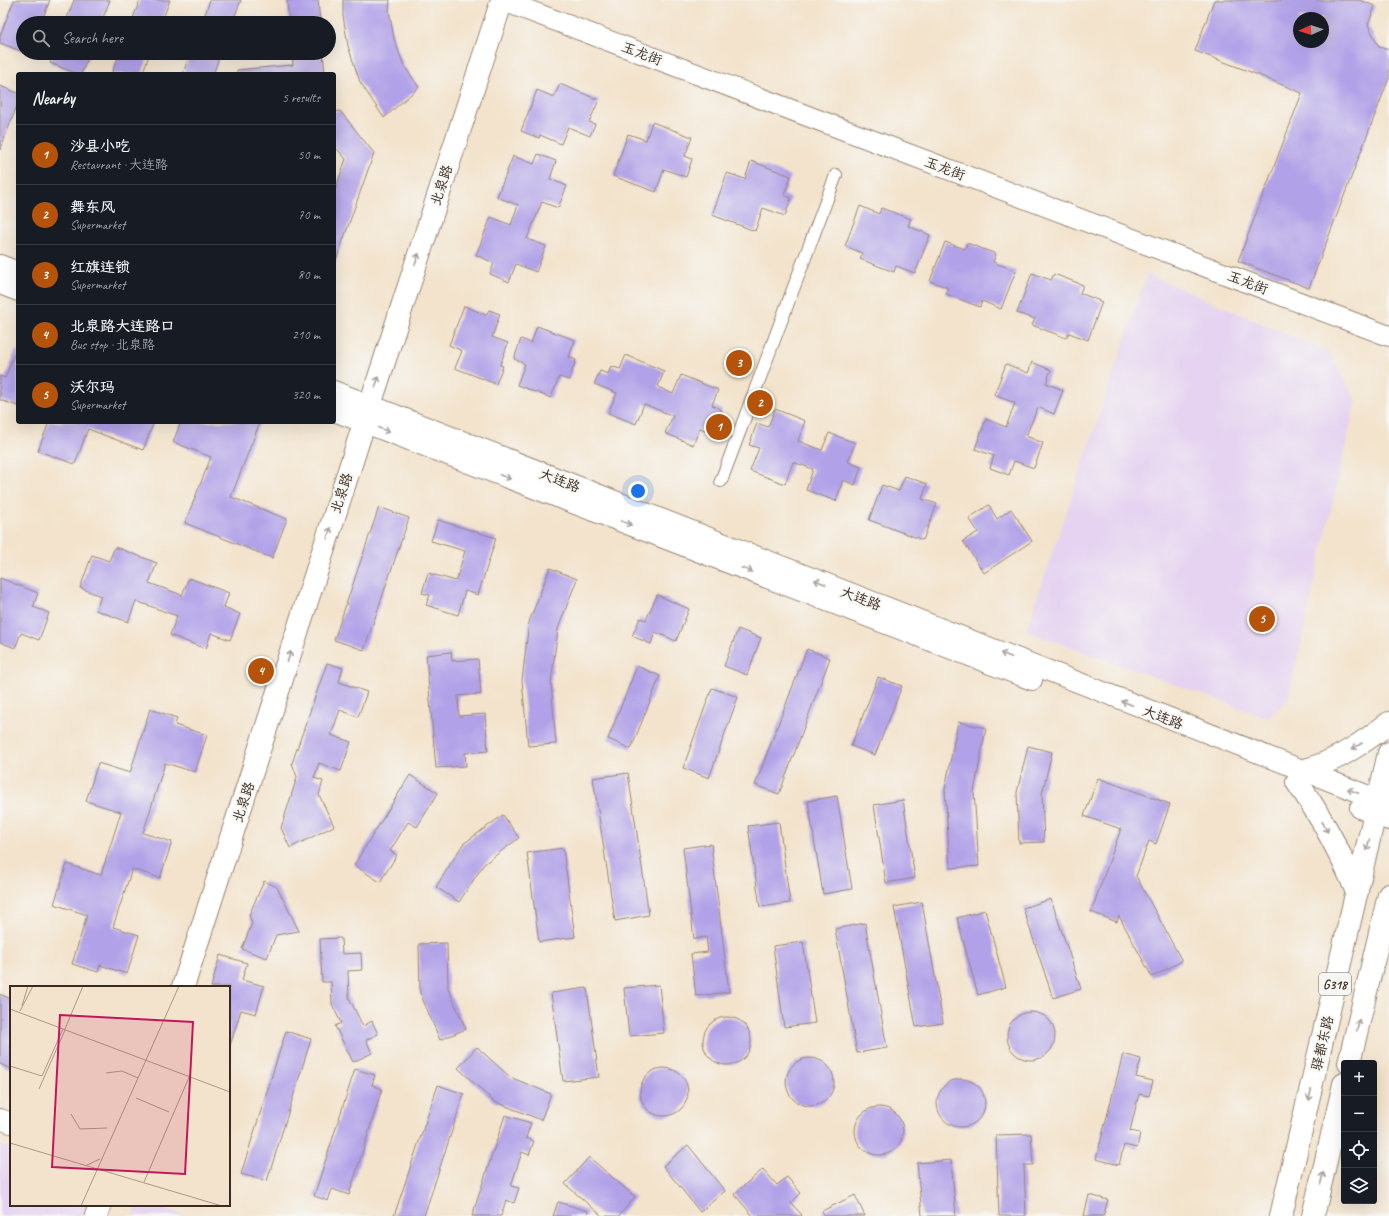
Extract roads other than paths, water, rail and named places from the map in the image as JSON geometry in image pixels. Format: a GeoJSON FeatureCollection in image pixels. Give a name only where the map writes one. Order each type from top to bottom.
{"type":"FeatureCollection","features":[{"type":"Feature","properties":{"kind":"main road","name":"北泉路"},"geometry":{"type":"LineString","coordinates":[[169,986],[487,0]]}},
{"type":"Feature","properties":{"kind":"main road","name":"北泉路"},"geometry":{"type":"LineString","coordinates":[[183,986],[355,411],[501,0]]}},
{"type":"Feature","properties":{"kind":"main road"},"geometry":{"type":"LineString","coordinates":[[1357,892],[1345,863],[1309,799],[1300,777],[1365,741],[1389,723]]}},
{"type":"Feature","properties":{"kind":"main road","name":"驿都东路"},"geometry":{"type":"LineString","coordinates":[[1281,1216],[1357,892],[1383,810],[1389,753]]}},
{"type":"Feature","properties":{"kind":"main road","name":"G318"},"geometry":{"type":"LineString","coordinates":[[1350,1060],[1389,895]]}},
{"type":"Feature","properties":{"kind":"main road"},"geometry":{"type":"LineString","coordinates":[[1313,1216],[1341,1096]]}},
{"type":"Feature","properties":{"kind":"main road"},"geometry":{"type":"LineString","coordinates":[[96,1216],[100,1206]]}},
{"type":"Feature","properties":{"kind":"main road"},"geometry":{"type":"LineString","coordinates":[[110,1216],[114,1206]]}},
{"type":"Feature","properties":{"kind":"street","name":"玉龙街"},"geometry":{"type":"LineString","coordinates":[[501,0],[1389,336]]}},
{"type":"Feature","properties":{"kind":"street"},"geometry":{"type":"LineString","coordinates":[[721,481],[836,175]]}},
{"type":"Feature","properties":{"kind":"street"},"geometry":{"type":"LineString","coordinates":[[0,265],[16,271]]}},
{"type":"Feature","properties":{"kind":"street"},"geometry":{"type":"LineString","coordinates":[[0,284],[16,290]]}},
{"type":"Feature","properties":{"kind":"street","name":"大连路"},"geometry":{"type":"LineString","coordinates":[[336,393],[355,411],[1383,810]]}},
{"type":"Feature","properties":{"kind":"street"},"geometry":{"type":"LineString","coordinates":[[0,1119],[10,1123]]}},
{"type":"Feature","properties":{"kind":"place","name":"红旗连锁"},"geometry":{"type":"Point","coordinates":[739,363]}},
{"type":"Feature","properties":{"kind":"place","name":"舞东风"},"geometry":{"type":"Point","coordinates":[760,403]}},
{"type":"Feature","properties":{"kind":"place","name":"沙县小吃"},"geometry":{"type":"Point","coordinates":[719,427]}},
{"type":"Feature","properties":{"kind":"place","name":"沃尔玛"},"geometry":{"type":"Point","coordinates":[1262,619]}},
{"type":"Feature","properties":{"kind":"place","name":"北泉路大连路口"},"geometry":{"type":"Point","coordinates":[261,671]}}]}
